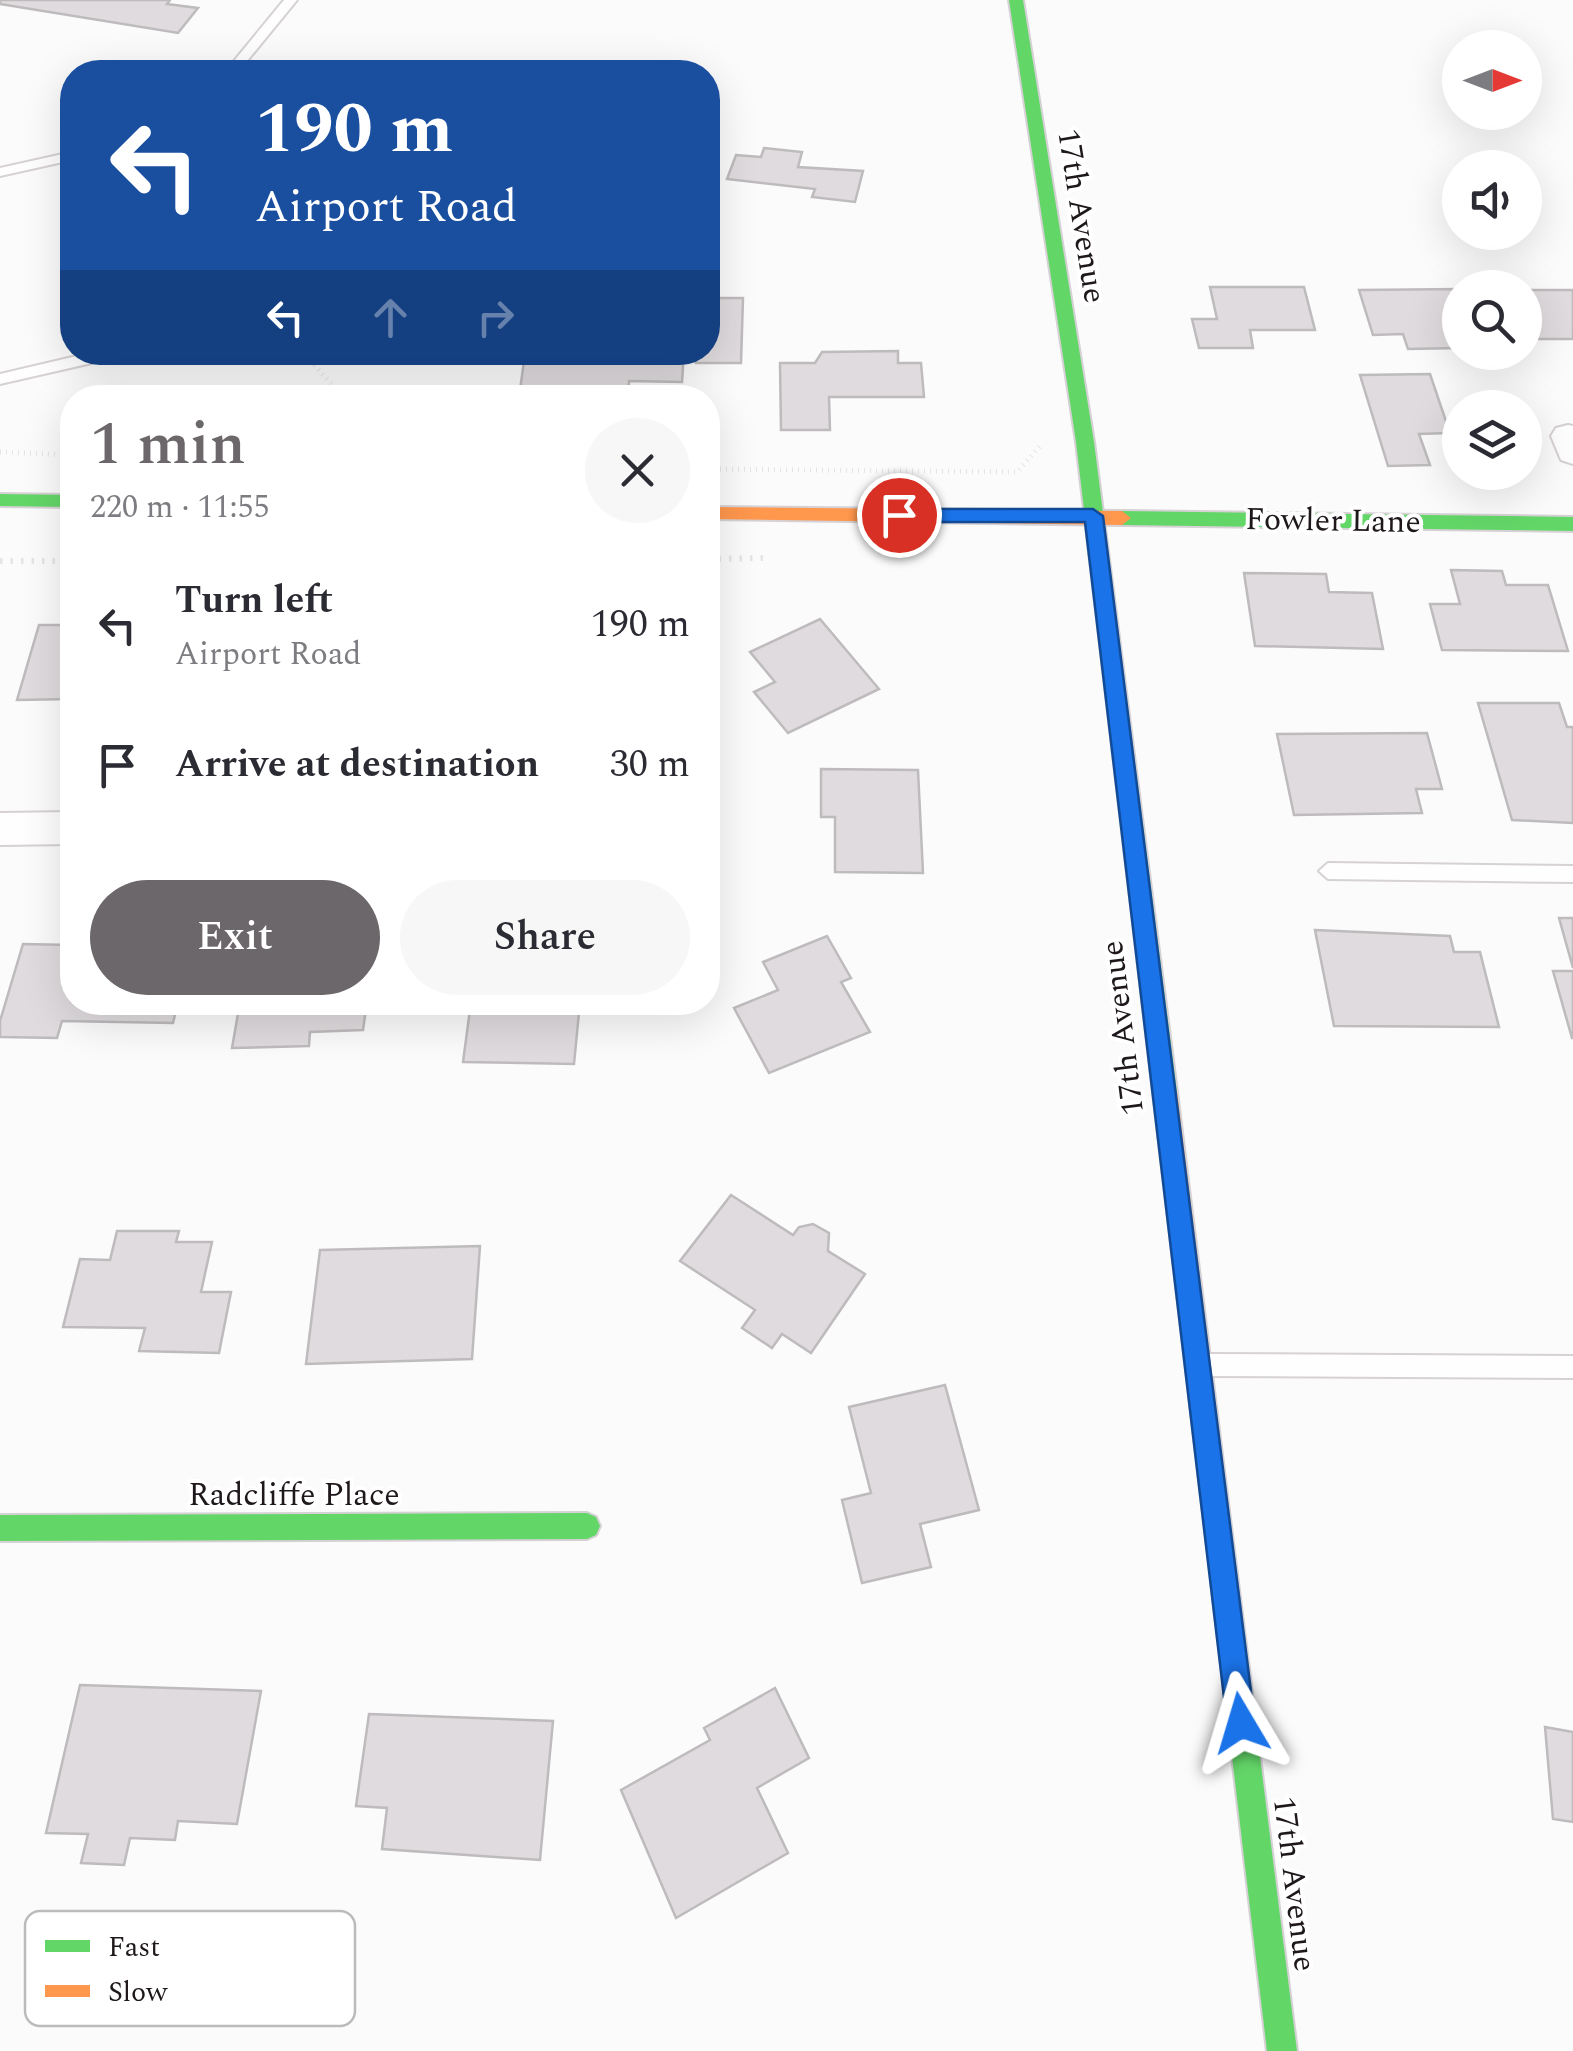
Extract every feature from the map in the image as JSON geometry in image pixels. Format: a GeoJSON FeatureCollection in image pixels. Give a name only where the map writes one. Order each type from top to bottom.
{"type":"FeatureCollection","features":[{"type":"Feature","properties":{"kind":"street","name":"17th Avenue"},"geometry":{"type":"LineString","coordinates":[[1016,0],[1093,516],[1282,2051]]}},
{"type":"Feature","properties":{"kind":"street"},"geometry":{"type":"LineString","coordinates":[[0,500],[60,501]]}},
{"type":"Feature","properties":{"kind":"street","name":"Fowler Lane"},"geometry":{"type":"LineString","coordinates":[[720,512],[1573,524]]}},
{"type":"Feature","properties":{"kind":"street"},"geometry":{"type":"LineString","coordinates":[[0,830],[60,828]]}},
{"type":"Feature","properties":{"kind":"street","name":"Radcliffe Place"},"geometry":{"type":"LineString","coordinates":[[0,1528],[587,1526]]}},
{"type":"Feature","properties":{"kind":"lane"},"geometry":{"type":"LineString","coordinates":[[241,60],[290,0]]}},
{"type":"Feature","properties":{"kind":"lane"},"geometry":{"type":"LineString","coordinates":[[0,172],[60,159]]}},
{"type":"Feature","properties":{"kind":"lane"},"geometry":{"type":"LineString","coordinates":[[0,379],[61,365]]}},
{"type":"Feature","properties":{"kind":"lane"},"geometry":{"type":"LineString","coordinates":[[1328,871],[1573,874]]}},
{"type":"Feature","properties":{"kind":"lane"},"geometry":{"type":"LineString","coordinates":[[1197,1365],[1573,1367]]}},
{"type":"Feature","properties":{"kind":"path"},"geometry":{"type":"LineString","coordinates":[[314,365],[333,385]]}},
{"type":"Feature","properties":{"kind":"path"},"geometry":{"type":"LineString","coordinates":[[720,468],[1016,472],[1043,442]]}},
{"type":"Feature","properties":{"kind":"path"},"geometry":{"type":"LineString","coordinates":[[0,452],[60,454]]}},
{"type":"Feature","properties":{"kind":"path"},"geometry":{"type":"LineString","coordinates":[[0,561],[60,561]]}},
{"type":"Feature","properties":{"kind":"building"},"geometry":{"type":"Polygon","coordinates":[[[0,0],[170,0],[167,4],[198,8],[178,33],[0,4],[0,0]]]}},
{"type":"Feature","properties":{"kind":"building"},"geometry":{"type":"Polygon","coordinates":[[[764,148],[802,152],[798,167],[863,171],[855,202],[812,197],[815,189],[727,179],[736,155],[761,157],[764,148]]]}},
{"type":"Feature","properties":{"kind":"building"},"geometry":{"type":"Polygon","coordinates":[[[1210,287],[1304,287],[1315,330],[1250,330],[1253,348],[1199,348],[1192,319],[1217,319],[1210,287]]]}},
{"type":"Feature","properties":{"kind":"building"},"geometry":{"type":"Polygon","coordinates":[[[1442,289],[1442,348],[1408,349],[1403,334],[1373,335],[1359,290],[1442,289]]]}},
{"type":"Feature","properties":{"kind":"building"},"geometry":{"type":"Polygon","coordinates":[[[1542,290],[1573,290],[1573,339],[1542,339],[1542,290]]]}},
{"type":"Feature","properties":{"kind":"building"},"geometry":{"type":"Polygon","coordinates":[[[720,298],[743,298],[741,363],[720,363],[720,298]]]}},
{"type":"Feature","properties":{"kind":"building"},"geometry":{"type":"Polygon","coordinates":[[[898,351],[898,363],[921,363],[924,397],[829,397],[830,430],[781,430],[780,363],[815,363],[822,352],[898,351]]]}},
{"type":"Feature","properties":{"kind":"building"},"geometry":{"type":"Polygon","coordinates":[[[523,365],[683,365],[682,382],[521,385],[523,365]]]}},
{"type":"Feature","properties":{"kind":"building"},"geometry":{"type":"Polygon","coordinates":[[[1430,374],[1442,409],[1442,433],[1419,434],[1430,465],[1388,466],[1360,375],[1430,374]]]}},
{"type":"Feature","properties":{"kind":"building"},"geometry":{"type":"Polygon","coordinates":[[[1451,570],[1502,571],[1506,585],[1548,585],[1568,651],[1442,650],[1430,604],[1460,604],[1451,570]]]}},
{"type":"Feature","properties":{"kind":"building"},"geometry":{"type":"Polygon","coordinates":[[[1244,573],[1326,574],[1329,592],[1372,593],[1383,649],[1255,646],[1244,573]]]}},
{"type":"Feature","properties":{"kind":"building"},"geometry":{"type":"Polygon","coordinates":[[[820,619],[879,689],[788,733],[754,692],[775,682],[750,652],[820,619]]]}},
{"type":"Feature","properties":{"kind":"building"},"geometry":{"type":"Polygon","coordinates":[[[39,625],[60,625],[60,699],[17,700],[39,625]]]}},
{"type":"Feature","properties":{"kind":"building"},"geometry":{"type":"Polygon","coordinates":[[[1478,703],[1559,703],[1567,727],[1573,727],[1573,823],[1512,820],[1478,703]]]}},
{"type":"Feature","properties":{"kind":"building"},"geometry":{"type":"Polygon","coordinates":[[[1427,733],[1442,789],[1416,789],[1422,813],[1294,815],[1277,734],[1427,733]]]}},
{"type":"Feature","properties":{"kind":"building"},"geometry":{"type":"Polygon","coordinates":[[[821,769],[918,770],[923,873],[835,872],[835,817],[821,817],[821,769]]]}},
{"type":"Feature","properties":{"kind":"building"},"geometry":{"type":"Polygon","coordinates":[[[1559,918],[1573,918],[1573,968],[1559,918]]]}},
{"type":"Feature","properties":{"kind":"building"},"geometry":{"type":"Polygon","coordinates":[[[1315,930],[1450,936],[1454,952],[1480,952],[1499,1027],[1334,1026],[1315,930]]]}},
{"type":"Feature","properties":{"kind":"building"},"geometry":{"type":"Polygon","coordinates":[[[827,936],[851,978],[841,982],[870,1032],[769,1073],[734,1008],[778,990],[763,962],[827,936]]]}},
{"type":"Feature","properties":{"kind":"building"},"geometry":{"type":"Polygon","coordinates":[[[23,944],[60,945],[60,1015],[175,1015],[173,1023],[62,1021],[57,1038],[0,1037],[0,1021],[23,944]]]}},
{"type":"Feature","properties":{"kind":"building"},"geometry":{"type":"Polygon","coordinates":[[[1553,971],[1573,971],[1573,1038],[1572,1038],[1553,971]]]}},
{"type":"Feature","properties":{"kind":"building"},"geometry":{"type":"Polygon","coordinates":[[[238,1015],[365,1015],[363,1030],[310,1032],[309,1046],[232,1048],[238,1015]]]}},
{"type":"Feature","properties":{"kind":"building"},"geometry":{"type":"Polygon","coordinates":[[[469,1015],[579,1015],[574,1064],[463,1062],[469,1015]]]}},
{"type":"Feature","properties":{"kind":"building"},"geometry":{"type":"Polygon","coordinates":[[[731,1195],[793,1235],[799,1227],[813,1224],[829,1233],[828,1251],[865,1274],[811,1353],[782,1334],[772,1348],[742,1328],[755,1310],[680,1261],[731,1195]]]}},
{"type":"Feature","properties":{"kind":"building"},"geometry":{"type":"Polygon","coordinates":[[[117,1231],[179,1231],[176,1242],[212,1242],[201,1292],[231,1292],[219,1353],[139,1351],[145,1328],[63,1327],[80,1259],[110,1260],[117,1231]]]}},
{"type":"Feature","properties":{"kind":"building"},"geometry":{"type":"Polygon","coordinates":[[[480,1246],[472,1359],[306,1364],[320,1250],[480,1246]]]}},
{"type":"Feature","properties":{"kind":"building"},"geometry":{"type":"Polygon","coordinates":[[[945,1385],[979,1510],[920,1524],[931,1567],[862,1583],[842,1500],[871,1493],[849,1407],[945,1385]]]}},
{"type":"Feature","properties":{"kind":"building"},"geometry":{"type":"Polygon","coordinates":[[[80,1685],[261,1691],[237,1824],[178,1821],[175,1840],[130,1838],[124,1865],[81,1863],[88,1834],[46,1833],[80,1685]]]}},
{"type":"Feature","properties":{"kind":"building"},"geometry":{"type":"Polygon","coordinates":[[[775,1688],[809,1758],[757,1788],[788,1853],[676,1918],[621,1790],[710,1740],[704,1728],[775,1688]]]}},
{"type":"Feature","properties":{"kind":"building"},"geometry":{"type":"Polygon","coordinates":[[[369,1714],[553,1721],[540,1860],[382,1849],[387,1808],[356,1806],[369,1714]]]}},
{"type":"Feature","properties":{"kind":"building"},"geometry":{"type":"Polygon","coordinates":[[[1545,1727],[1573,1732],[1573,1822],[1553,1819],[1545,1727]]]}},
{"type":"Feature","properties":{"kind":"traffic: fast"},"geometry":{"type":"LineString","coordinates":[[1016,0],[1085,442],[1165,1092]]}},
{"type":"Feature","properties":{"kind":"traffic: fast"},"geometry":{"type":"LineString","coordinates":[[0,500],[60,501]]}},
{"type":"Feature","properties":{"kind":"traffic: fast"},"geometry":{"type":"LineString","coordinates":[[1122,518],[1573,524]]}},
{"type":"Feature","properties":{"kind":"traffic: fast"},"geometry":{"type":"LineString","coordinates":[[1212,1479],[1282,2051]]}},
{"type":"Feature","properties":{"kind":"traffic: fast"},"geometry":{"type":"LineString","coordinates":[[0,1528],[587,1526]]}},
{"type":"Feature","properties":{"kind":"traffic: slow"},"geometry":{"type":"LineString","coordinates":[[720,513],[1122,518]]}},
{"type":"Feature","properties":{"kind":"traffic: slow"},"geometry":{"type":"LineString","coordinates":[[1165,1092],[1212,1479]]}},
{"type":"Feature","properties":{"kind":"route"},"geometry":{"type":"LineString","coordinates":[[899,515],[1093,516],[1241,1723]]}}]}
